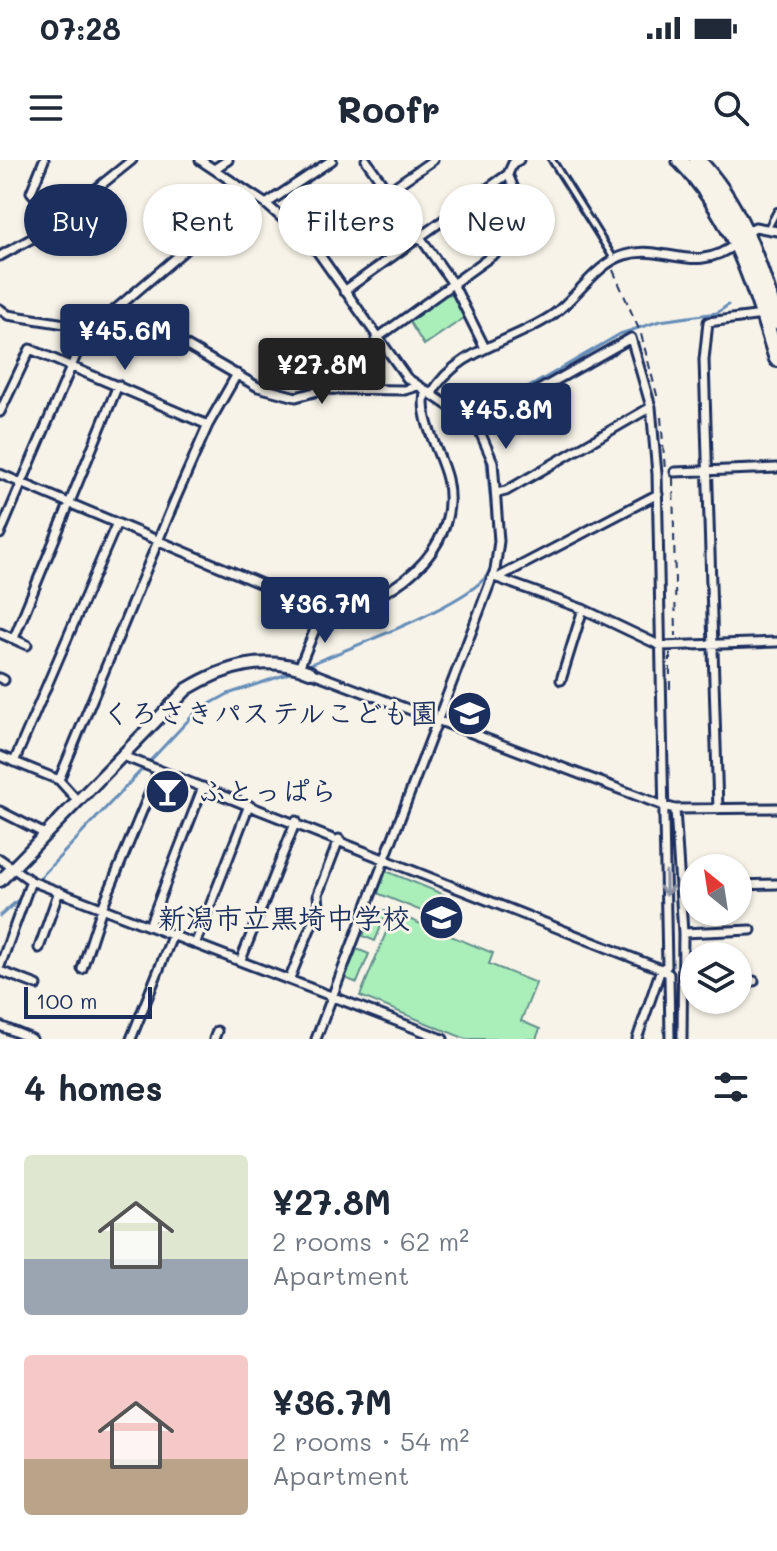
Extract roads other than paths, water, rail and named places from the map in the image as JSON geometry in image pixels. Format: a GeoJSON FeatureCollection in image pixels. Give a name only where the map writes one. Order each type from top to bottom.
{"type":"FeatureCollection","features":[{"type":"Feature","properties":{"kind":"highway"},"geometry":{"type":"LineString","coordinates":[[680,160],[742,236],[773,296],[770,319]]}},
{"type":"Feature","properties":{"kind":"highway"},"geometry":{"type":"LineString","coordinates":[[697,160],[728,197],[770,319],[777,359]]}},
{"type":"Feature","properties":{"kind":"street"},"geometry":{"type":"LineString","coordinates":[[34,184],[44,160]]}},
{"type":"Feature","properties":{"kind":"street"},"geometry":{"type":"LineString","coordinates":[[102,184],[132,160]]}},
{"type":"Feature","properties":{"kind":"street"},"geometry":{"type":"LineString","coordinates":[[200,160],[235,184]]}},
{"type":"Feature","properties":{"kind":"street"},"geometry":{"type":"LineString","coordinates":[[214,169],[228,160]]}},
{"type":"Feature","properties":{"kind":"street"},"geometry":{"type":"LineString","coordinates":[[266,204],[332,160]]}},
{"type":"Feature","properties":{"kind":"street"},"geometry":{"type":"LineString","coordinates":[[366,160],[383,184]]}},
{"type":"Feature","properties":{"kind":"street"},"geometry":{"type":"LineString","coordinates":[[398,184],[433,160]]}},
{"type":"Feature","properties":{"kind":"street"},"geometry":{"type":"LineString","coordinates":[[423,236],[508,174],[513,163],[519,160]]}},
{"type":"Feature","properties":{"kind":"street"},"geometry":{"type":"LineString","coordinates":[[376,339],[522,234],[518,220],[524,213],[508,174]]}},
{"type":"Feature","properties":{"kind":"street"},"geometry":{"type":"LineString","coordinates":[[262,201],[278,214]]}},
{"type":"Feature","properties":{"kind":"street"},"geometry":{"type":"LineString","coordinates":[[0,309],[8,315],[180,342],[258,387],[296,397],[325,389],[425,390],[484,346],[553,315],[614,259],[635,253],[705,260],[742,236],[768,228],[777,231]]}},
{"type":"Feature","properties":{"kind":"street"},"geometry":{"type":"LineString","coordinates":[[423,242],[453,284],[484,346]]}},
{"type":"Feature","properties":{"kind":"street"},"geometry":{"type":"LineString","coordinates":[[0,256],[24,245]]}},
{"type":"Feature","properties":{"kind":"street"},"geometry":{"type":"LineString","coordinates":[[0,534],[92,326],[177,256]]}},
{"type":"Feature","properties":{"kind":"street"},"geometry":{"type":"LineString","coordinates":[[316,1039],[436,722],[494,579],[499,541],[497,493],[490,452],[477,425],[425,390],[376,339],[320,256]]}},
{"type":"Feature","properties":{"kind":"street"},"geometry":{"type":"LineString","coordinates":[[344,291],[394,256]]}},
{"type":"Feature","properties":{"kind":"street"},"geometry":{"type":"LineString","coordinates":[[718,809],[710,470],[704,360],[708,322],[770,319]]}},
{"type":"Feature","properties":{"kind":"street"},"geometry":{"type":"LineString","coordinates":[[477,425],[631,338],[651,407],[658,494],[667,966],[661,969],[637,1039]]}},
{"type":"Feature","properties":{"kind":"street"},"geometry":{"type":"LineString","coordinates":[[0,412],[30,349],[208,425]]}},
{"type":"Feature","properties":{"kind":"street"},"geometry":{"type":"LineString","coordinates":[[59,780],[208,425],[237,374]]}},
{"type":"Feature","properties":{"kind":"street"},"geometry":{"type":"LineString","coordinates":[[14,638],[118,385]]}},
{"type":"Feature","properties":{"kind":"street"},"geometry":{"type":"LineString","coordinates":[[0,474],[323,610],[373,597],[412,577],[438,540],[448,509],[448,481],[426,410],[425,390]]}},
{"type":"Feature","properties":{"kind":"street"},"geometry":{"type":"LineString","coordinates":[[497,493],[506,491],[651,407]]}},
{"type":"Feature","properties":{"kind":"street"},"geometry":{"type":"LineString","coordinates":[[670,472],[777,468]]}},
{"type":"Feature","properties":{"kind":"street"},"geometry":{"type":"LineString","coordinates":[[494,579],[658,494]]}},
{"type":"Feature","properties":{"kind":"street"},"geometry":{"type":"LineString","coordinates":[[14,762],[116,525]]}},
{"type":"Feature","properties":{"kind":"street"},"geometry":{"type":"LineString","coordinates":[[494,579],[583,609],[661,646],[777,642]]}},
{"type":"Feature","properties":{"kind":"street"},"geometry":{"type":"LineString","coordinates":[[561,680],[583,609]]}},
{"type":"Feature","properties":{"kind":"street"},"geometry":{"type":"LineString","coordinates":[[304,670],[323,610]]}},
{"type":"Feature","properties":{"kind":"street"},"geometry":{"type":"LineString","coordinates":[[0,633],[27,645]]}},
{"type":"Feature","properties":{"kind":"street"},"geometry":{"type":"LineString","coordinates":[[0,881],[187,689],[215,672],[246,663],[304,670],[664,806],[675,809],[777,808]]}},
{"type":"Feature","properties":{"kind":"street"},"geometry":{"type":"LineString","coordinates":[[0,756],[59,780],[78,801]]}},
{"type":"Feature","properties":{"kind":"street"},"geometry":{"type":"LineString","coordinates":[[123,756],[296,821],[661,969],[669,974],[670,1039]]}},
{"type":"Feature","properties":{"kind":"street"},"geometry":{"type":"LineString","coordinates":[[82,969],[102,908],[159,770]]}},
{"type":"Feature","properties":{"kind":"street"},"geometry":{"type":"LineString","coordinates":[[149,926],[203,787]]}},
{"type":"Feature","properties":{"kind":"street"},"geometry":{"type":"LineString","coordinates":[[196,942],[249,805]]}},
{"type":"Feature","properties":{"kind":"street"},"geometry":{"type":"LineString","coordinates":[[675,809],[680,883]]}},
{"type":"Feature","properties":{"kind":"street"},"geometry":{"type":"LineString","coordinates":[[0,811],[47,835]]}},
{"type":"Feature","properties":{"kind":"street"},"geometry":{"type":"LineString","coordinates":[[241,960],[296,821]]}},
{"type":"Feature","properties":{"kind":"street"},"geometry":{"type":"LineString","coordinates":[[290,978],[319,907],[318,894],[339,839]]}},
{"type":"Feature","properties":{"kind":"street"},"geometry":{"type":"LineString","coordinates":[[0,859],[31,881],[443,1039]]}},
{"type":"Feature","properties":{"kind":"street"},"geometry":{"type":"LineString","coordinates":[[31,881],[0,968],[37,985]]}},
{"type":"Feature","properties":{"kind":"street"},"geometry":{"type":"LineString","coordinates":[[752,885],[777,884]]}},
{"type":"Feature","properties":{"kind":"street"},"geometry":{"type":"LineString","coordinates":[[39,948],[59,891]]}},
{"type":"Feature","properties":{"kind":"street"},"geometry":{"type":"LineString","coordinates":[[683,926],[683,942]]}},
{"type":"Feature","properties":{"kind":"street"},"geometry":{"type":"LineString","coordinates":[[683,933],[751,930]]}},
{"type":"Feature","properties":{"kind":"street"},"geometry":{"type":"LineString","coordinates":[[131,1039],[173,934]]}},
{"type":"Feature","properties":{"kind":"street"},"geometry":{"type":"LineString","coordinates":[[682,1014],[682,1039]]}},
{"type":"Feature","properties":{"kind":"street"},"geometry":{"type":"LineString","coordinates":[[1,1039],[2,1027],[32,1039]]}},
{"type":"Feature","properties":{"kind":"lane"},"geometry":{"type":"LineString","coordinates":[[552,160],[614,259]]}},
{"type":"Feature","properties":{"kind":"lane"},"geometry":{"type":"LineString","coordinates":[[768,228],[777,211]]}},
{"type":"Feature","properties":{"kind":"waterway"},"geometry":{"type":"LineString","coordinates":[[479,438],[471,425],[478,417],[620,334],[660,321],[717,313],[728,305]]}},
{"type":"Feature","properties":{"kind":"waterway"},"geometry":{"type":"LineString","coordinates":[[486,452],[495,548]]}},
{"type":"Feature","properties":{"kind":"waterway"},"geometry":{"type":"LineString","coordinates":[[306,666],[401,627],[451,602],[485,578],[494,556]]}},
{"type":"Feature","properties":{"kind":"waterway"},"geometry":{"type":"LineString","coordinates":[[37,881],[197,711],[228,694],[296,671]]}},
{"type":"Feature","properties":{"kind":"waterway"},"geometry":{"type":"LineString","coordinates":[[0,916],[24,895]]}},
{"type":"Feature","properties":{"kind":"place","name":"くろさきパステルこども園"},"geometry":{"type":"Point","coordinates":[469,713]}},
{"type":"Feature","properties":{"kind":"place","name":"ふとっぱら"},"geometry":{"type":"Point","coordinates":[167,791]}},
{"type":"Feature","properties":{"kind":"place","name":"新潟市立黒埼中学校"},"geometry":{"type":"Point","coordinates":[441,918]}}]}
